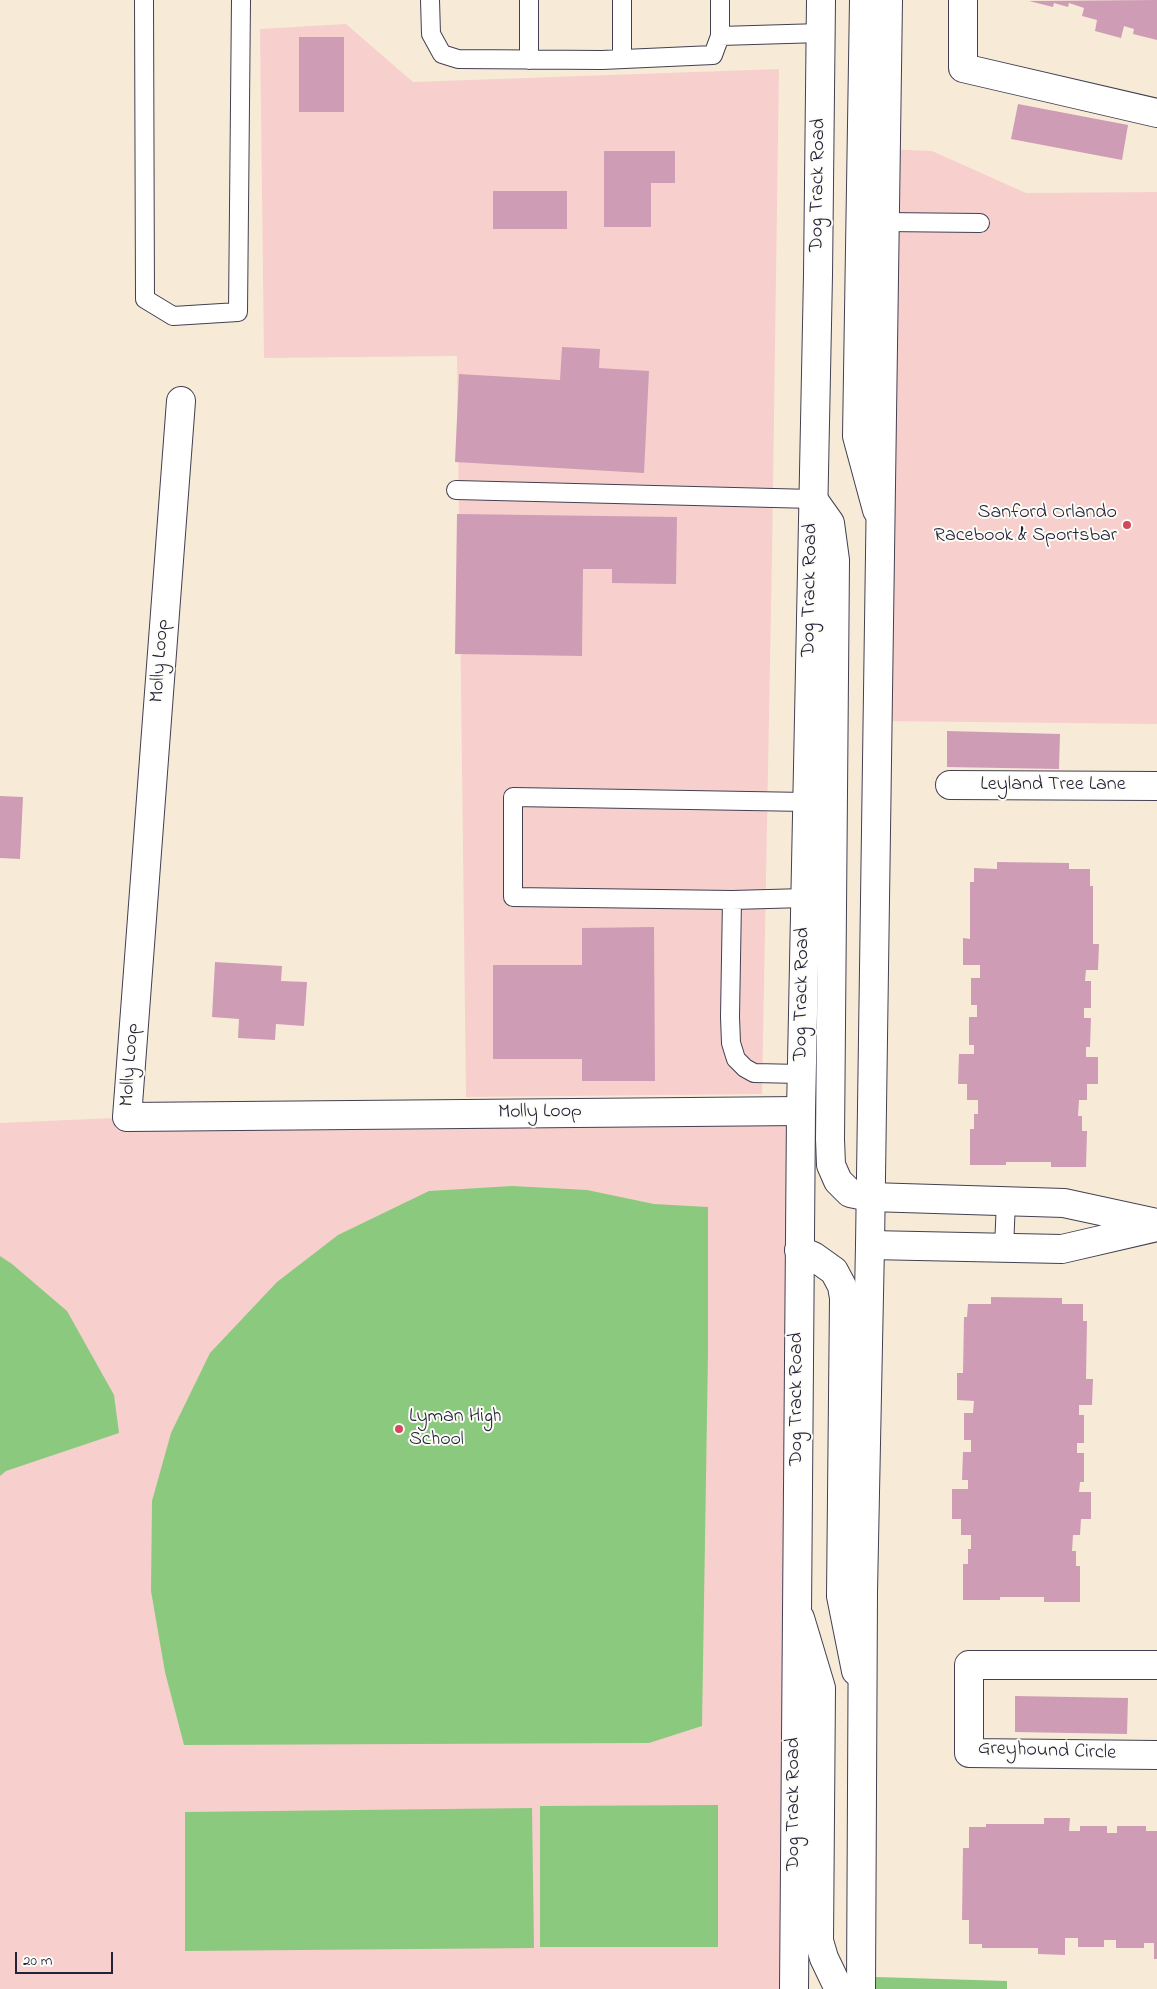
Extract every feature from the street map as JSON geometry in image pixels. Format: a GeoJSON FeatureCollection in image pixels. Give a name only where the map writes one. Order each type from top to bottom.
{"type":"FeatureCollection","features":[{"type":"Feature","properties":{"kind":"street","name":"Dog Track Road"},"geometry":{"type":"LineString","coordinates":[[794,1989],[800,1111],[821,0]]}},
{"type":"Feature","properties":{"kind":"street"},"geometry":{"type":"LineString","coordinates":[[864,0],[857,436],[880,518]]}},
{"type":"Feature","properties":{"kind":"street"},"geometry":{"type":"LineString","coordinates":[[861,1989],[863,1702],[888,0]]}},
{"type":"Feature","properties":{"kind":"street"},"geometry":{"type":"LineString","coordinates":[[963,0],[963,68],[1157,113]]}},
{"type":"Feature","properties":{"kind":"street","name":"Molly Loop"},"geometry":{"type":"LineString","coordinates":[[181,401],[127,1117],[800,1111]]}},
{"type":"Feature","properties":{"kind":"street"},"geometry":{"type":"LineString","coordinates":[[813,499],[830,523],[835,560],[831,1164],[838,1181],[850,1193],[870,1198],[1064,1203],[1157,1223]]}},
{"type":"Feature","properties":{"kind":"street","name":"Leyland Tree Lane"},"geometry":{"type":"LineString","coordinates":[[950,786],[1157,786]]}},
{"type":"Feature","properties":{"kind":"street"},"geometry":{"type":"LineString","coordinates":[[870,1245],[1062,1249],[1157,1227]]}},
{"type":"Feature","properties":{"kind":"street"},"geometry":{"type":"LineString","coordinates":[[799,1250],[814,1256],[834,1271],[842,1286],[844,1298],[841,1596],[863,1702]]}},
{"type":"Feature","properties":{"kind":"street"},"geometry":{"type":"LineString","coordinates":[[797,1607],[821,1688],[820,1941],[824,1958],[836,1983],[842,1989]]}},
{"type":"Feature","properties":{"kind":"street","name":"Greyhound Circle"},"geometry":{"type":"LineString","coordinates":[[1157,1665],[969,1665],[969,1753],[1157,1755]]}},
{"type":"Feature","properties":{"kind":"lane"},"geometry":{"type":"LineString","coordinates":[[144,0],[145,299],[173,316],[238,312],[242,0]]}},
{"type":"Feature","properties":{"kind":"lane"},"geometry":{"type":"LineString","coordinates":[[430,0],[431,34],[442,54],[458,59],[528,60],[622,59],[713,55],[720,36],[720,0]]}},
{"type":"Feature","properties":{"kind":"lane"},"geometry":{"type":"LineString","coordinates":[[528,60],[529,0]]}},
{"type":"Feature","properties":{"kind":"lane"},"geometry":{"type":"LineString","coordinates":[[622,0],[622,59]]}},
{"type":"Feature","properties":{"kind":"lane"},"geometry":{"type":"LineString","coordinates":[[720,36],[820,33]]}},
{"type":"Feature","properties":{"kind":"lane"},"geometry":{"type":"LineString","coordinates":[[884,222],[980,223]]}},
{"type":"Feature","properties":{"kind":"lane"},"geometry":{"type":"LineString","coordinates":[[456,490],[813,499]]}},
{"type":"Feature","properties":{"kind":"lane"},"geometry":{"type":"LineString","coordinates":[[805,898],[732,900],[513,897],[513,797],[807,802]]}},
{"type":"Feature","properties":{"kind":"lane"},"geometry":{"type":"LineString","coordinates":[[732,900],[730,1017],[731,1043],[736,1059],[745,1068],[754,1073],[801,1074]]}},
{"type":"Feature","properties":{"kind":"lane"},"geometry":{"type":"LineString","coordinates":[[1004,1248],[1006,1201]]}},
{"type":"Feature","properties":{"kind":"shaded area"},"geometry":{"type":"Polygon","coordinates":[[[346,24],[413,82],[779,69],[762,1094],[466,1097],[457,356],[264,358],[260,29],[346,24]]]}},
{"type":"Feature","properties":{"kind":"shaded area"},"geometry":{"type":"Polygon","coordinates":[[[886,149],[932,151],[1026,193],[1157,192],[1157,724],[877,721],[886,149]]]}},
{"type":"Feature","properties":{"kind":"shaded area","name":"Lyman High School"},"geometry":{"type":"Polygon","coordinates":[[[801,1111],[794,1989],[0,1989],[0,1123],[136,1117],[801,1111]]]}},
{"type":"Feature","properties":{"kind":"green space"},"geometry":{"type":"Polygon","coordinates":[[[512,1186],[587,1190],[654,1204],[708,1207],[708,1353],[702,1726],[649,1743],[184,1745],[165,1672],[151,1591],[152,1501],[171,1433],[210,1353],[277,1282],[338,1235],[429,1191],[512,1186]]]}},
{"type":"Feature","properties":{"kind":"green space"},"geometry":{"type":"Polygon","coordinates":[[[0,1256],[67,1311],[114,1395],[119,1433],[6,1471],[0,1476],[0,1256]]]}},
{"type":"Feature","properties":{"kind":"green space"},"geometry":{"type":"Polygon","coordinates":[[[718,1805],[718,1947],[540,1947],[540,1806],[718,1805]]]}},
{"type":"Feature","properties":{"kind":"green space"},"geometry":{"type":"Polygon","coordinates":[[[532,1808],[534,1948],[185,1951],[185,1812],[532,1808]]]}},
{"type":"Feature","properties":{"kind":"green space"},"geometry":{"type":"Polygon","coordinates":[[[876,1977],[1007,1981],[1007,1989],[876,1989],[876,1977]]]}},
{"type":"Feature","properties":{"kind":"building"},"geometry":{"type":"Polygon","coordinates":[[[1157,0],[1157,40],[1133,34],[1134,29],[1124,26],[1121,38],[1095,31],[1097,20],[1082,16],[1084,8],[1069,3],[1068,7],[1054,3],[1053,7],[1029,1],[1157,0]]]}},
{"type":"Feature","properties":{"kind":"building"},"geometry":{"type":"Polygon","coordinates":[[[299,37],[344,37],[344,112],[299,112],[299,37]]]}},
{"type":"Feature","properties":{"kind":"building"},"geometry":{"type":"Polygon","coordinates":[[[1018,104],[1128,125],[1122,160],[1011,139],[1018,104]]]}},
{"type":"Feature","properties":{"kind":"building"},"geometry":{"type":"Polygon","coordinates":[[[604,151],[675,151],[675,183],[651,183],[651,227],[604,227],[604,151]]]}},
{"type":"Feature","properties":{"kind":"building"},"geometry":{"type":"Polygon","coordinates":[[[493,191],[567,191],[567,229],[493,229],[493,191]]]}},
{"type":"Feature","properties":{"kind":"building"},"geometry":{"type":"Polygon","coordinates":[[[562,347],[600,349],[599,368],[649,371],[644,473],[455,462],[459,374],[560,380],[562,347]]]}},
{"type":"Feature","properties":{"kind":"building"},"geometry":{"type":"Polygon","coordinates":[[[457,514],[677,517],[676,584],[612,583],[612,569],[583,569],[582,656],[455,654],[457,514]]]}},
{"type":"Feature","properties":{"kind":"building"},"geometry":{"type":"Polygon","coordinates":[[[947,731],[1060,734],[1059,769],[947,767],[947,731]]]}},
{"type":"Feature","properties":{"kind":"building"},"geometry":{"type":"Polygon","coordinates":[[[0,796],[23,797],[20,859],[0,858],[0,796]]]}},
{"type":"Feature","properties":{"kind":"building"},"geometry":{"type":"Polygon","coordinates":[[[997,862],[1069,863],[1069,869],[1090,869],[1090,886],[1093,886],[1093,944],[1099,944],[1098,970],[1086,970],[1085,981],[1091,981],[1091,1008],[1084,1008],[1084,1018],[1091,1018],[1090,1047],[1086,1047],[1086,1057],[1098,1057],[1098,1084],[1087,1084],[1087,1100],[1079,1100],[1078,1116],[1082,1116],[1082,1131],[1087,1131],[1086,1167],[1051,1167],[1051,1162],[1006,1162],[1006,1165],[970,1165],[970,1129],[974,1129],[974,1114],[978,1114],[978,1100],[967,1100],[967,1084],[958,1084],[959,1054],[974,1054],[974,1045],[969,1045],[969,1017],[977,1017],[977,1005],[971,1005],[971,978],[980,978],[980,965],[963,965],[963,938],[970,939],[970,882],[974,882],[974,868],[997,869],[997,862]]]}},
{"type":"Feature","properties":{"kind":"building"},"geometry":{"type":"Polygon","coordinates":[[[654,927],[655,1081],[582,1081],[582,1059],[493,1059],[493,965],[582,965],[582,928],[654,927]]]}},
{"type":"Feature","properties":{"kind":"building"},"geometry":{"type":"Polygon","coordinates":[[[215,962],[282,966],[281,981],[307,982],[304,1026],[276,1024],[275,1040],[238,1038],[239,1019],[212,1017],[215,962]]]}},
{"type":"Feature","properties":{"kind":"building"},"geometry":{"type":"Polygon","coordinates":[[[991,1297],[1062,1298],[1062,1304],[1083,1304],[1083,1321],[1087,1321],[1086,1379],[1093,1379],[1092,1405],[1079,1405],[1079,1415],[1084,1415],[1084,1443],[1077,1443],[1077,1453],[1084,1453],[1084,1482],[1080,1482],[1079,1492],[1091,1492],[1091,1519],[1081,1519],[1080,1535],[1073,1535],[1072,1551],[1076,1551],[1076,1566],[1080,1566],[1080,1602],[1044,1602],[1044,1597],[1000,1597],[1000,1600],[963,1600],[963,1564],[968,1564],[968,1549],[971,1549],[971,1535],[961,1535],[961,1519],[952,1519],[952,1489],[968,1489],[968,1480],[962,1480],[963,1452],[971,1452],[971,1440],[964,1440],[964,1413],[973,1413],[974,1401],[957,1400],[957,1373],[963,1373],[964,1317],[967,1317],[968,1304],[991,1304],[991,1297]]]}},
{"type":"Feature","properties":{"kind":"building"},"geometry":{"type":"Polygon","coordinates":[[[1015,1696],[1128,1698],[1127,1734],[1015,1732],[1015,1696]]]}},
{"type":"Feature","properties":{"kind":"building"},"geometry":{"type":"Polygon","coordinates":[[[1044,1818],[1070,1818],[1069,1831],[1080,1831],[1080,1826],[1107,1826],[1107,1833],[1117,1833],[1117,1826],[1146,1826],[1146,1831],[1157,1831],[1157,1959],[1154,1959],[1154,1943],[1144,1943],[1144,1948],[1116,1948],[1116,1940],[1104,1940],[1104,1947],[1078,1947],[1078,1938],[1065,1938],[1065,1955],[1038,1954],[1038,1948],[982,1948],[982,1944],[969,1944],[969,1920],[962,1920],[963,1848],[969,1848],[969,1827],[986,1827],[986,1824],[1044,1824],[1044,1818]]]}},
{"type":"Feature","properties":{"kind":"place","name":"Sanford Orlando Racebook & Sportsbar"},"geometry":{"type":"Point","coordinates":[1127,525]}},
{"type":"Feature","properties":{"kind":"place","name":"Lyman High School"},"geometry":{"type":"Point","coordinates":[399,1429]}}]}
